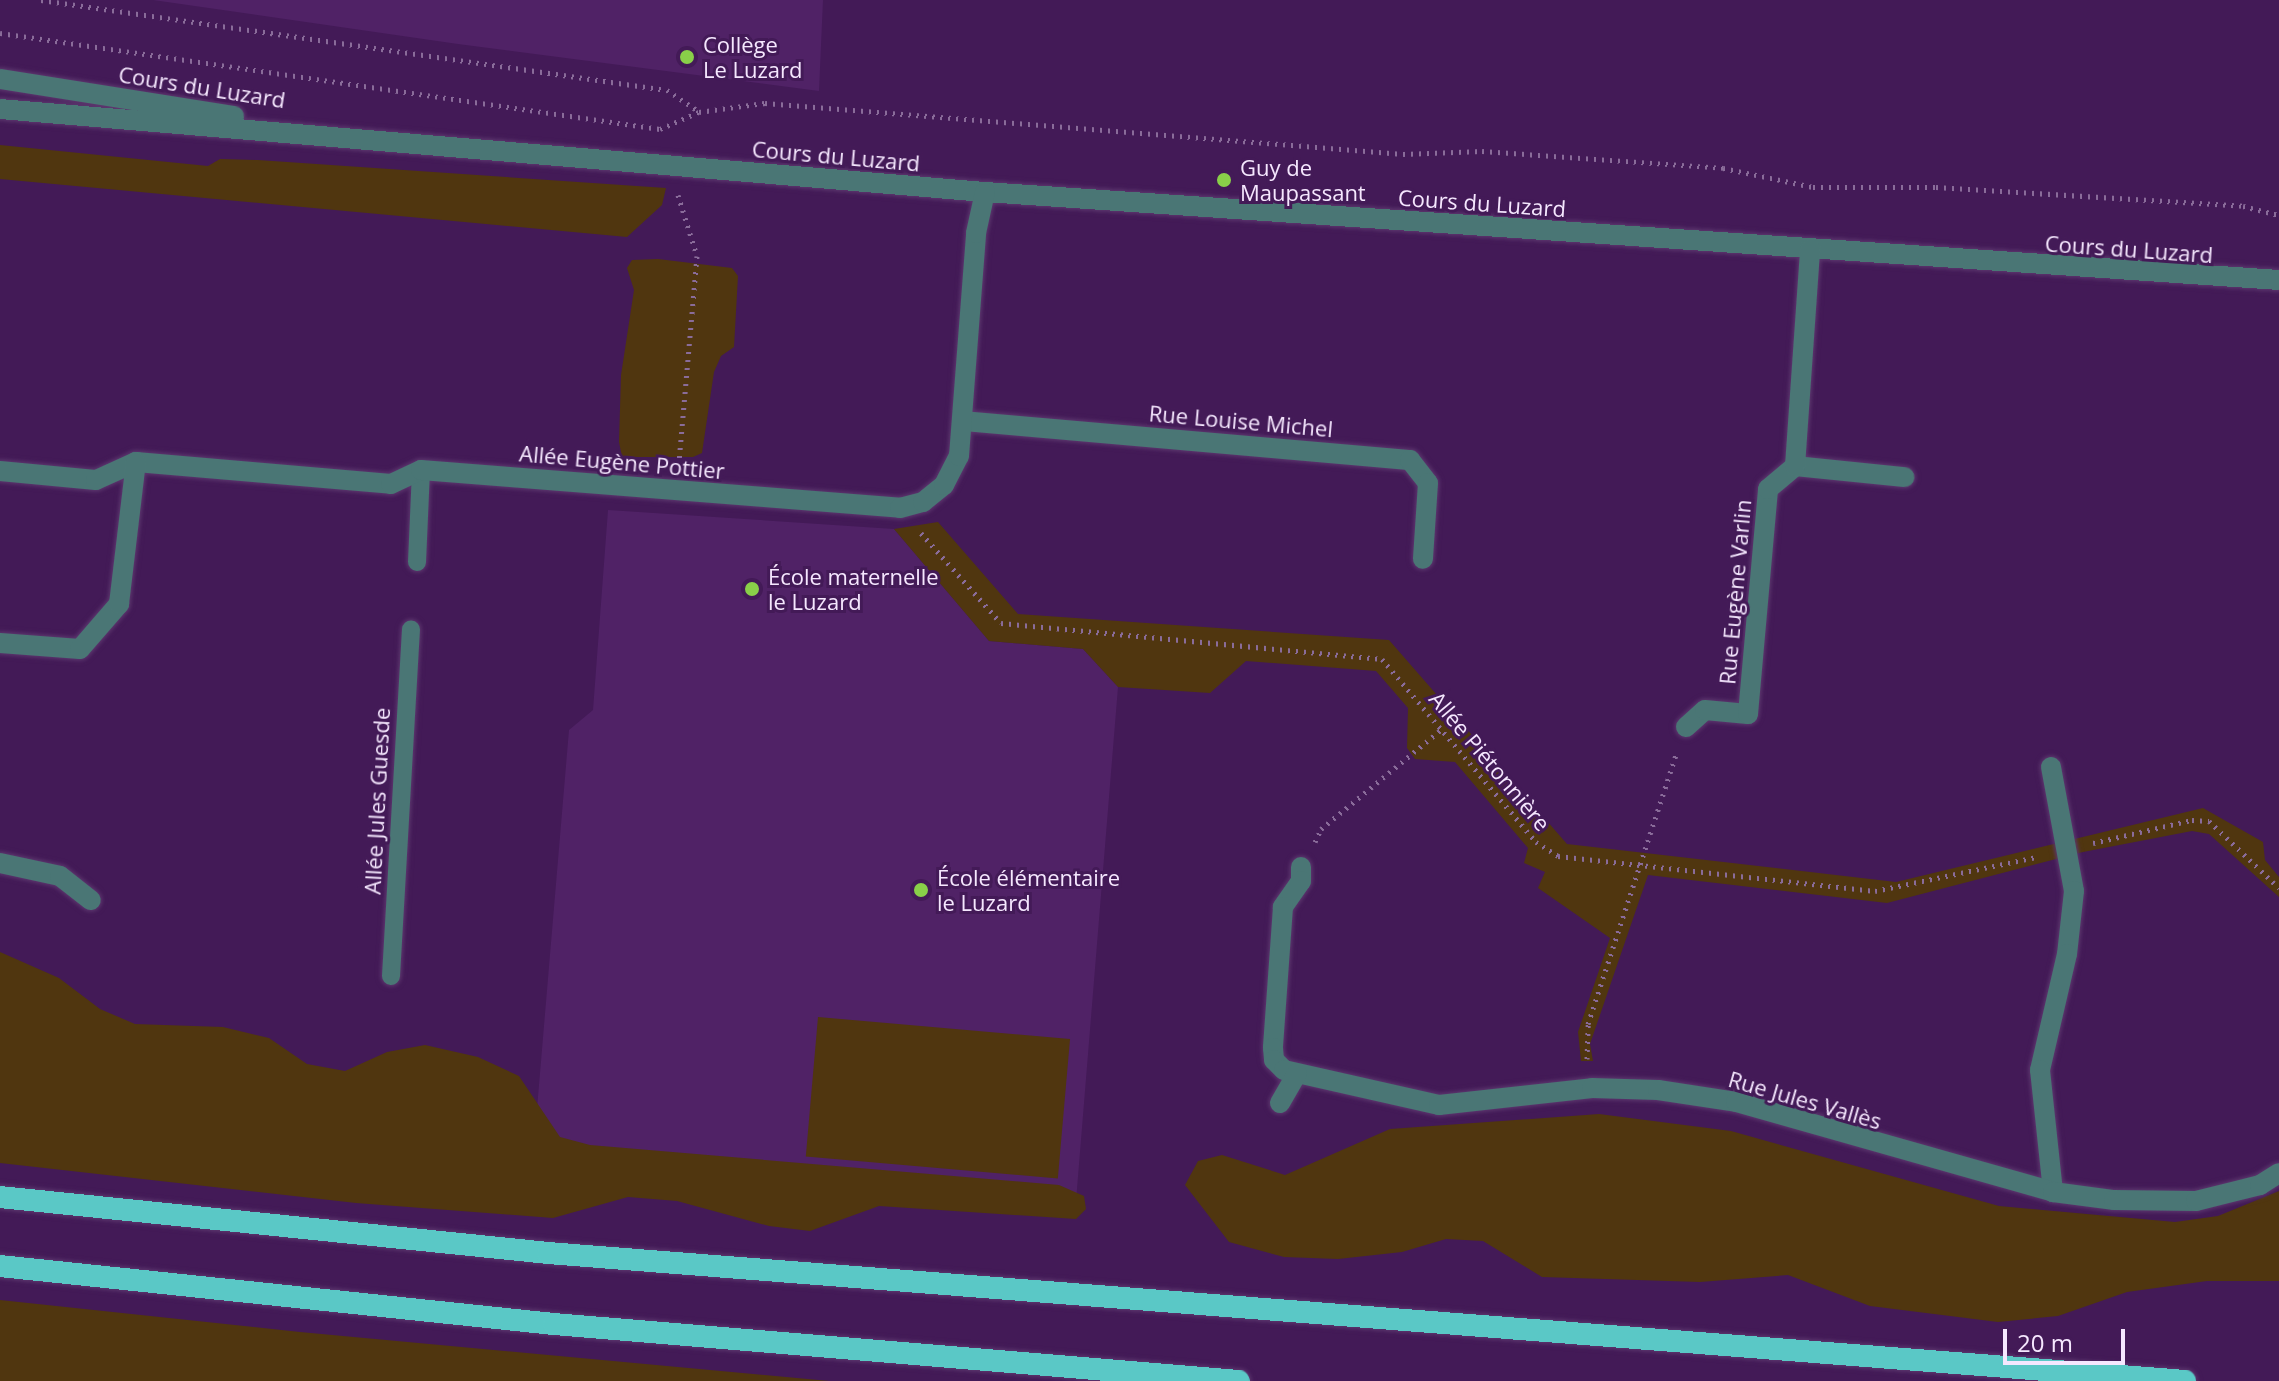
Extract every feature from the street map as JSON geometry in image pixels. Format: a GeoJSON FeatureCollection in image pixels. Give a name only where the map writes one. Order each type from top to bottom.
{"type":"FeatureCollection","features":[{"type":"Feature","properties":{"kind":"highway"},"geometry":{"type":"LineString","coordinates":[[0,1197],[564,1254],[2185,1381]]}},
{"type":"Feature","properties":{"kind":"highway"},"geometry":{"type":"LineString","coordinates":[[0,1266],[554,1324],[1239,1381]]}},
{"type":"Feature","properties":{"kind":"street","name":"Cours du Luzard"},"geometry":{"type":"LineString","coordinates":[[0,79],[396,141]]}},
{"type":"Feature","properties":{"kind":"street","name":"Cours du Luzard"},"geometry":{"type":"LineString","coordinates":[[0,109],[985,192],[2279,280]]}},
{"type":"Feature","properties":{"kind":"street","name":"Allée Eugène Pottier"},"geometry":{"type":"LineString","coordinates":[[0,471],[96,480],[136,462],[391,484],[421,470],[900,508],[923,502],[944,485],[959,456],[976,233],[985,192]]}},
{"type":"Feature","properties":{"kind":"street"},"geometry":{"type":"LineString","coordinates":[[1810,250],[1795,466],[1904,477]]}},
{"type":"Feature","properties":{"kind":"street","name":"Rue Louise Michel"},"geometry":{"type":"LineString","coordinates":[[963,421],[1410,460],[1428,483],[1423,559]]}},
{"type":"Feature","properties":{"kind":"street"},"geometry":{"type":"LineString","coordinates":[[0,643],[80,649],[119,604],[136,462]]}},
{"type":"Feature","properties":{"kind":"street","name":"Rue Eugène Varlin"},"geometry":{"type":"LineString","coordinates":[[1686,727],[1705,710],[1748,714],[1768,489],[1795,466]]}},
{"type":"Feature","properties":{"kind":"street"},"geometry":{"type":"LineString","coordinates":[[2051,767],[2069,849],[2072,919],[2040,1070],[2053,1192]]}},
{"type":"Feature","properties":{"kind":"street"},"geometry":{"type":"LineString","coordinates":[[0,863],[60,876],[91,900]]}},
{"type":"Feature","properties":{"kind":"street"},"geometry":{"type":"LineString","coordinates":[[1280,1103],[1297,1073],[1274,1060],[1283,907],[1301,881],[1301,867]]}},
{"type":"Feature","properties":{"kind":"street","name":"Rue Jules Vallès"},"geometry":{"type":"LineString","coordinates":[[1297,1073],[1439,1105],[1592,1088],[1658,1090],[1736,1102],[2053,1192],[2196,1201],[2260,1185],[2279,1173]]}},
{"type":"Feature","properties":{"kind":"lane"},"geometry":{"type":"LineString","coordinates":[[417,562],[421,470]]}},
{"type":"Feature","properties":{"kind":"lane","name":"Allée Jules Guesde"},"geometry":{"type":"LineString","coordinates":[[391,976],[411,630]]}},
{"type":"Feature","properties":{"kind":"path"},"geometry":{"type":"LineString","coordinates":[[41,0],[667,90],[699,112]]}},
{"type":"Feature","properties":{"kind":"path"},"geometry":{"type":"LineString","coordinates":[[0,33],[660,129],[699,112],[765,103],[1403,154],[1482,151],[1708,167],[1813,187],[1936,187],[2243,206],[2279,215]]}},
{"type":"Feature","properties":{"kind":"path"},"geometry":{"type":"LineString","coordinates":[[677,190],[697,256],[677,490]]}},
{"type":"Feature","properties":{"kind":"path","name":"Allée Piétonnière"},"geometry":{"type":"LineString","coordinates":[[900,508],[1001,623],[1368,655],[1393,669],[1546,852],[1875,891],[2192,820],[2209,821],[2279,888]]}},
{"type":"Feature","properties":{"kind":"path"},"geometry":{"type":"LineString","coordinates":[[1592,1088],[1585,1035],[1686,727]]}},
{"type":"Feature","properties":{"kind":"path"},"geometry":{"type":"LineString","coordinates":[[1301,867],[1321,829],[1442,729]]}},
{"type":"Feature","properties":{"kind":"shaded area","name":"Collège Le Luzard"},"geometry":{"type":"Polygon","coordinates":[[[153,0],[823,0],[819,91],[458,44],[153,0]]]}},
{"type":"Feature","properties":{"kind":"shaded area"},"geometry":{"type":"Polygon","coordinates":[[[0,145],[208,166],[220,159],[258,160],[666,188],[662,205],[627,237],[0,179],[0,145]]]}},
{"type":"Feature","properties":{"kind":"shaded area"},"geometry":{"type":"Polygon","coordinates":[[[658,259],[732,268],[738,276],[734,347],[721,356],[714,372],[702,453],[693,457],[622,457],[619,442],[621,375],[634,290],[627,268],[632,260],[658,259]]]}},
{"type":"Feature","properties":{"kind":"shaded area"},"geometry":{"type":"Polygon","coordinates":[[[608,510],[894,529],[989,641],[1083,649],[1118,687],[1076,1201],[533,1156],[569,730],[593,710],[608,510]]]}},
{"type":"Feature","properties":{"kind":"shaded area"},"geometry":{"type":"Polygon","coordinates":[[[938,522],[1018,614],[1389,640],[1567,844],[1896,882],[2203,808],[2263,842],[2265,860],[2279,877],[2279,897],[2209,834],[2192,831],[2083,852],[1887,903],[1648,875],[1590,1044],[1593,1061],[1581,1061],[1578,1032],[1610,938],[1538,888],[1545,872],[1524,863],[1528,848],[1455,762],[1415,759],[1407,748],[1408,708],[1376,671],[1246,661],[1210,693],[1118,687],[1083,649],[989,641],[894,529],[938,522]]]}},
{"type":"Feature","properties":{"kind":"shaded area"},"geometry":{"type":"Polygon","coordinates":[[[0,952],[59,978],[100,1009],[135,1024],[223,1027],[269,1038],[307,1064],[345,1071],[387,1052],[425,1045],[478,1057],[519,1076],[560,1137],[590,1145],[1059,1185],[1084,1196],[1086,1209],[1076,1219],[879,1206],[810,1231],[769,1226],[677,1201],[628,1197],[553,1218],[356,1203],[0,1163],[0,952]]]}},
{"type":"Feature","properties":{"kind":"shaded area"},"geometry":{"type":"Polygon","coordinates":[[[818,1017],[1070,1039],[1058,1179],[806,1156],[818,1017]]]}},
{"type":"Feature","properties":{"kind":"shaded area"},"geometry":{"type":"Polygon","coordinates":[[[1599,1114],[1731,1131],[1999,1206],[2175,1222],[2218,1216],[2279,1191],[2279,1281],[2207,1281],[2127,1292],[2058,1316],[1998,1322],[1870,1306],[1788,1275],[1700,1282],[1542,1277],[1483,1241],[1446,1239],[1402,1252],[1338,1259],[1284,1257],[1229,1242],[1185,1185],[1198,1161],[1222,1155],[1285,1175],[1390,1129],[1599,1114]]]}},
{"type":"Feature","properties":{"kind":"shaded area"},"geometry":{"type":"Polygon","coordinates":[[[0,1300],[300,1332],[829,1381],[0,1381],[0,1300]]]}},
{"type":"Feature","properties":{"kind":"place","name":"Collège Le Luzard"},"geometry":{"type":"Point","coordinates":[687,57]}},
{"type":"Feature","properties":{"kind":"place","name":"Guy de Maupassant"},"geometry":{"type":"Point","coordinates":[1224,180]}},
{"type":"Feature","properties":{"kind":"place","name":"École maternelle le Luzard"},"geometry":{"type":"Point","coordinates":[752,589]}},
{"type":"Feature","properties":{"kind":"place","name":"École élémentaire le Luzard"},"geometry":{"type":"Point","coordinates":[921,890]}}]}
